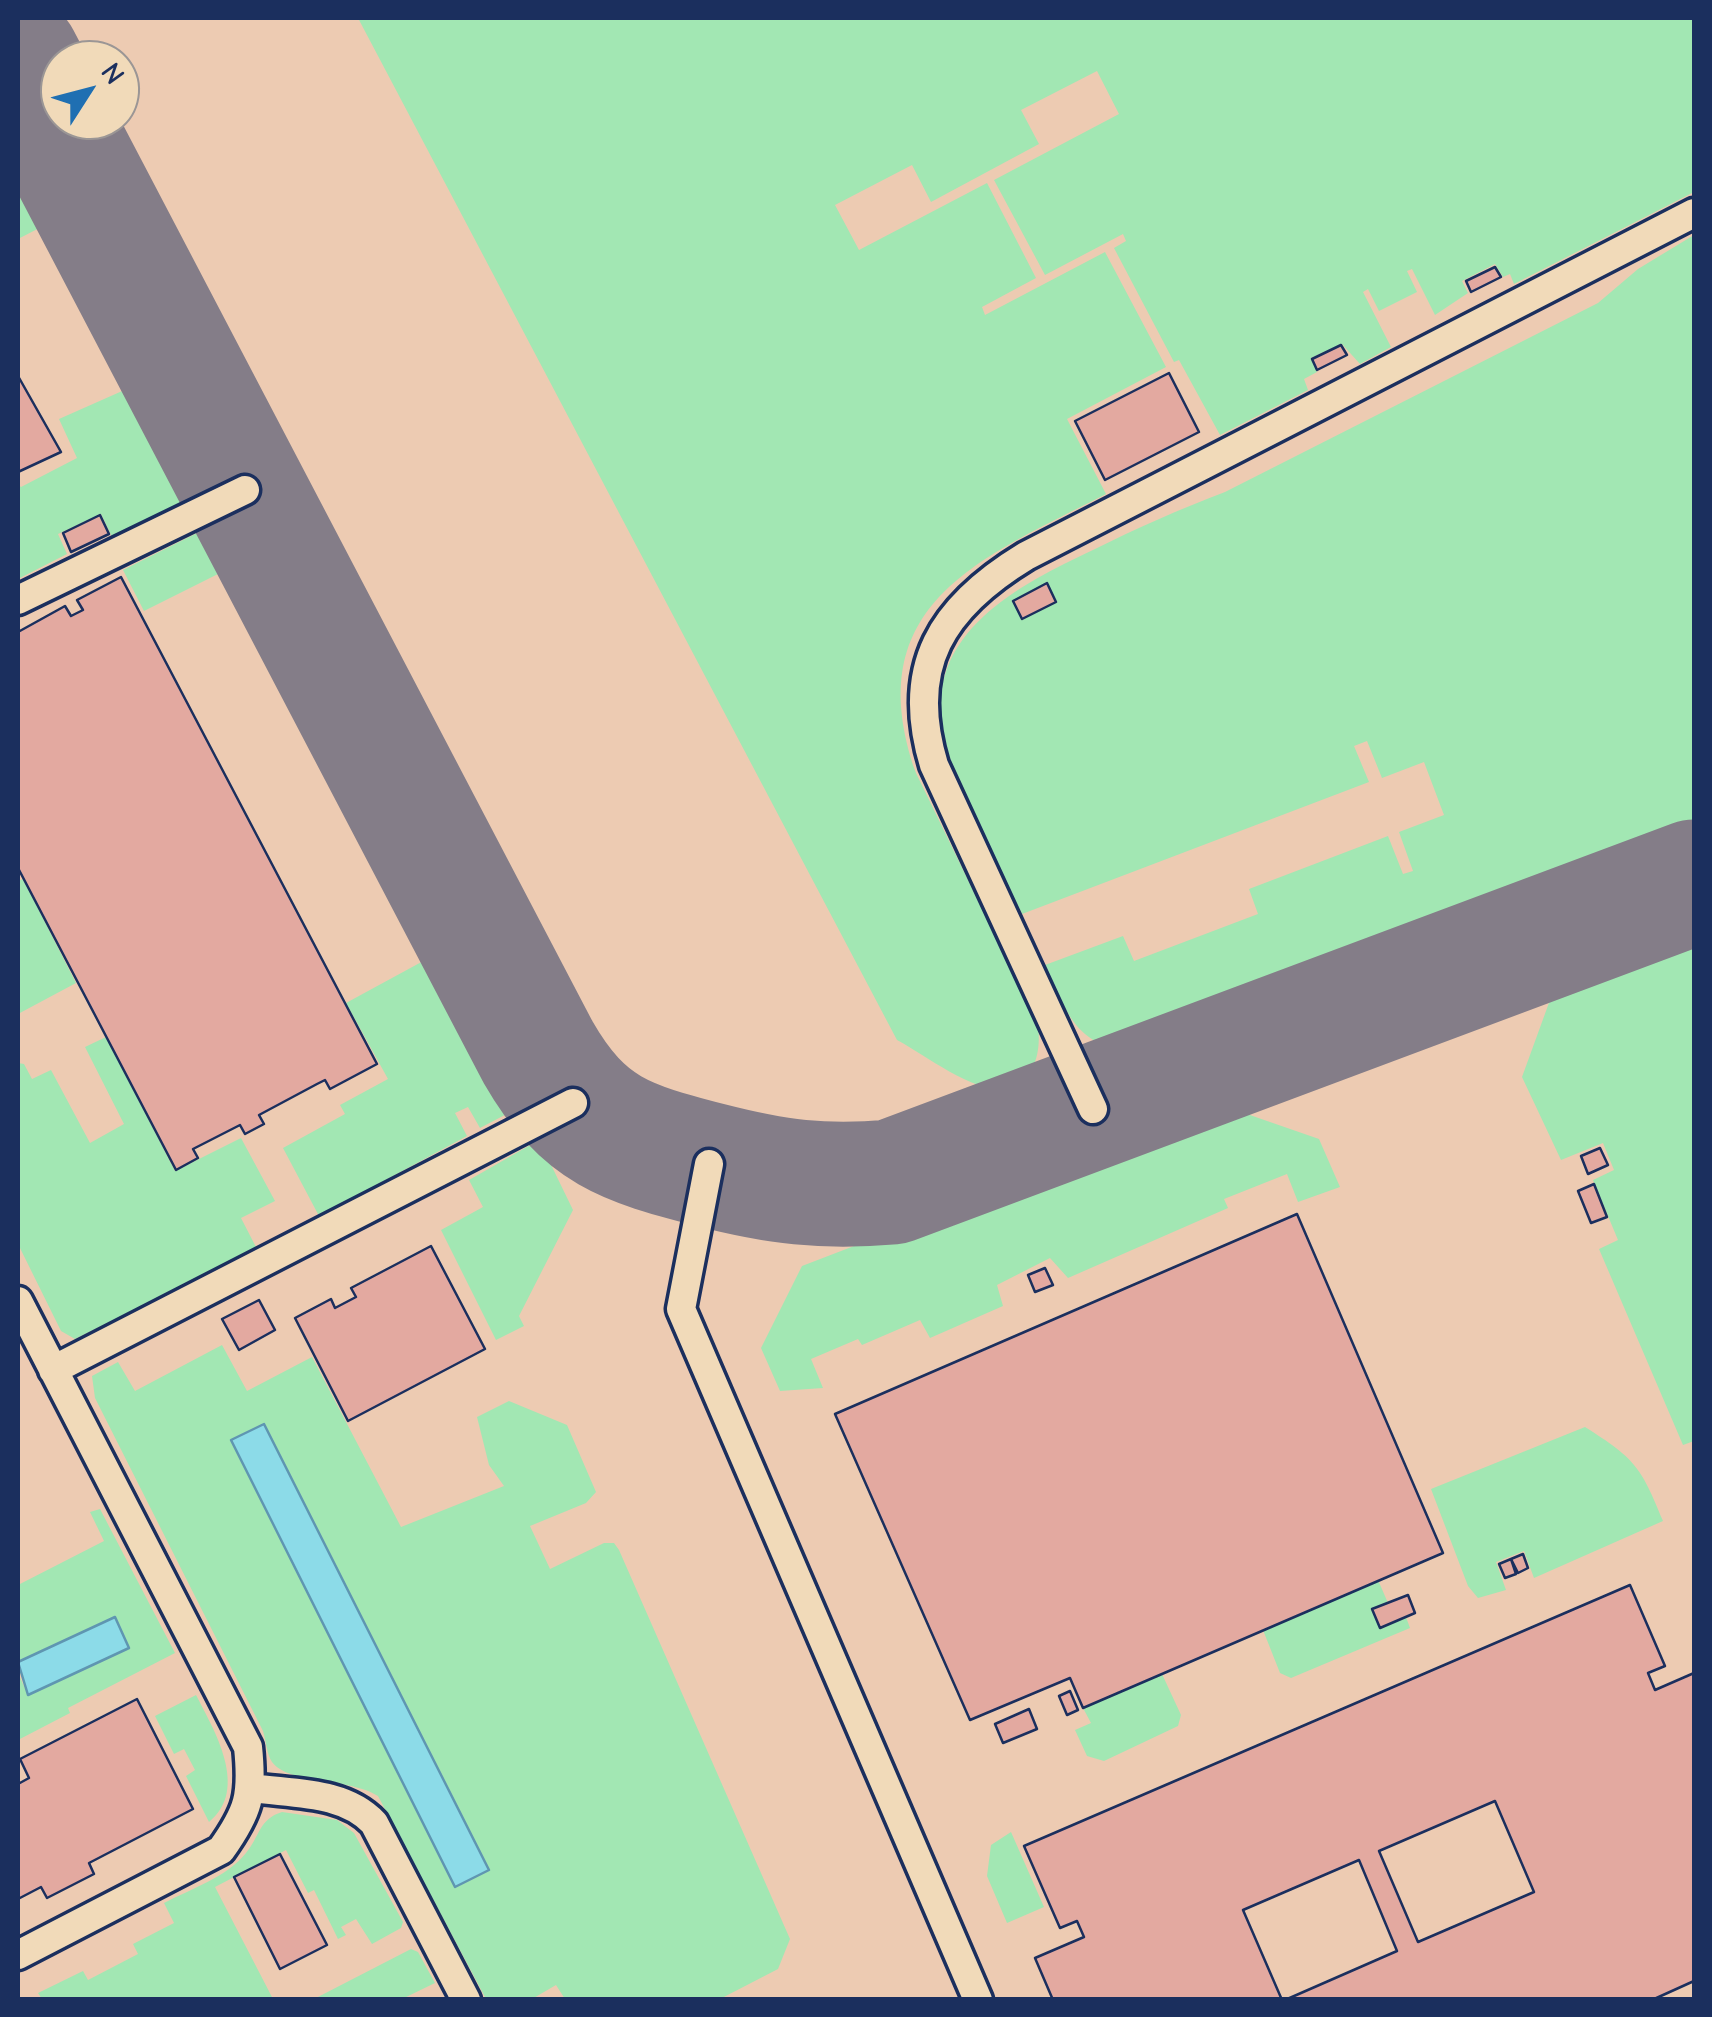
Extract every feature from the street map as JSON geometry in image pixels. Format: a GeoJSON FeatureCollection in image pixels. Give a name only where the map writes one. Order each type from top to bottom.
{"type":"FeatureCollection","features":[{"type":"Feature","properties":{"kind":"lane"},"geometry":{"type":"LineString","coordinates":[[1093,1109],[934,765],[924,734],[924,674],[947,624],[982,584],[1026,556],[1694,212]]}},
{"type":"Feature","properties":{"kind":"lane"},"geometry":{"type":"LineString","coordinates":[[18,600],[245,490]]}},
{"type":"Feature","properties":{"kind":"lane"},"geometry":{"type":"LineString","coordinates":[[53,1370],[573,1103]]}},
{"type":"Feature","properties":{"kind":"lane"},"geometry":{"type":"LineString","coordinates":[[708,1164],[681,1309],[978,2000]]}},
{"type":"Feature","properties":{"kind":"lane"},"geometry":{"type":"LineString","coordinates":[[18,1300],[248,1747],[252,1788],[242,1822],[220,1850],[18,1955]]}},
{"type":"Feature","properties":{"kind":"lane"},"geometry":{"type":"LineString","coordinates":[[252,1788],[344,1801],[361,1810],[374,1823],[466,2000]]}},
{"type":"Feature","properties":{"kind":"green space"},"geometry":{"type":"Polygon","coordinates":[[[358,18],[1694,18],[1694,192],[1514,284],[1510,274],[1503,277],[1495,264],[1462,281],[1468,293],[1435,315],[1412,269],[1407,271],[1417,292],[1379,311],[1368,289],[1363,292],[1391,347],[1360,364],[1342,344],[1311,358],[1317,372],[1304,379],[1308,390],[1220,435],[1179,360],[1174,362],[1114,248],[1126,241],[1123,234],[1045,275],[994,180],[1119,114],[1097,71],[1021,110],[1039,144],[931,202],[912,165],[835,205],[859,250],[987,183],[1036,278],[982,307],[985,315],[1105,252],[1166,367],[1067,419],[1106,494],[1016,541],[942,594],[917,627],[903,667],[902,715],[916,773],[1038,1024],[1038,1051],[1030,1073],[1020,1089],[1005,1091],[973,1083],[897,1040],[358,18]]]}},
{"type":"Feature","properties":{"kind":"green space"},"geometry":{"type":"Polygon","coordinates":[[[18,157],[51,222],[18,239],[18,157]]]}},
{"type":"Feature","properties":{"kind":"green space"},"geometry":{"type":"Polygon","coordinates":[[[1694,235],[1694,839],[1141,1050],[1119,1049],[1089,1037],[1069,1014],[1045,965],[1123,936],[1134,961],[1258,914],[1249,889],[1388,836],[1403,874],[1413,871],[1399,832],[1444,815],[1424,762],[1382,778],[1367,741],[1354,746],[1369,782],[1022,914],[967,802],[943,733],[941,698],[948,667],[962,640],[983,617],[1036,579],[1142,526],[1225,492],[1598,303],[1638,269],[1694,235]]]}},
{"type":"Feature","properties":{"kind":"green space"},"geometry":{"type":"Polygon","coordinates":[[[138,384],[197,494],[112,537],[101,514],[58,534],[67,554],[18,579],[18,484],[21,487],[77,458],[59,419],[138,384]]]}},
{"type":"Feature","properties":{"kind":"green space"},"geometry":{"type":"Polygon","coordinates":[[[213,525],[234,566],[144,611],[123,570],[213,525]]]}},
{"type":"Feature","properties":{"kind":"green space"},"geometry":{"type":"Polygon","coordinates":[[[23,879],[76,983],[18,1014],[18,881],[23,879]]]}},
{"type":"Feature","properties":{"kind":"green space"},"geometry":{"type":"Polygon","coordinates":[[[1694,927],[1694,1441],[1683,1445],[1599,1249],[1618,1240],[1593,1180],[1614,1170],[1603,1143],[1561,1160],[1522,1077],[1558,978],[1694,927]]]}},
{"type":"Feature","properties":{"kind":"green space"},"geometry":{"type":"Polygon","coordinates":[[[438,953],[520,1107],[480,1128],[468,1107],[455,1113],[467,1136],[319,1216],[283,1148],[345,1114],[340,1105],[388,1079],[346,1003],[438,953]]]}},
{"type":"Feature","properties":{"kind":"green space"},"geometry":{"type":"Polygon","coordinates":[[[106,1037],[175,1171],[241,1138],[275,1201],[241,1218],[257,1249],[75,1339],[61,1331],[18,1244],[18,1063],[24,1064],[32,1079],[51,1070],[90,1143],[124,1124],[85,1047],[106,1037]]]}},
{"type":"Feature","properties":{"kind":"green space"},"geometry":{"type":"Polygon","coordinates":[[[1221,1105],[1319,1139],[1340,1187],[1298,1202],[1287,1174],[1224,1199],[1228,1208],[1068,1278],[1050,1258],[997,1285],[1003,1306],[930,1338],[920,1320],[862,1345],[858,1339],[811,1359],[823,1388],[780,1391],[761,1348],[802,1266],[1221,1105]]]}},
{"type":"Feature","properties":{"kind":"green space"},"geometry":{"type":"Polygon","coordinates":[[[539,1140],[573,1210],[519,1316],[524,1326],[496,1340],[441,1230],[483,1207],[469,1180],[539,1140]]]}},
{"type":"Feature","properties":{"kind":"green space"},"geometry":{"type":"Polygon","coordinates":[[[222,1345],[247,1391],[312,1357],[401,1527],[504,1486],[489,1465],[477,1417],[509,1401],[567,1425],[596,1492],[586,1503],[530,1526],[550,1569],[604,1543],[614,1543],[619,1550],[790,1939],[778,1969],[720,1999],[565,1999],[556,1985],[532,1999],[486,1999],[378,1796],[352,1786],[292,1774],[270,1759],[263,1731],[95,1398],[92,1376],[118,1362],[135,1391],[222,1345]],[[263,1424],[231,1441],[456,1887],[489,1870],[263,1424]]]}},
{"type":"Feature","properties":{"kind":"green space"},"geometry":{"type":"Polygon","coordinates":[[[1585,1427],[1634,1465],[1663,1521],[1534,1578],[1524,1551],[1496,1562],[1506,1590],[1478,1598],[1468,1586],[1431,1489],[1585,1427]]]}},
{"type":"Feature","properties":{"kind":"green space"},"geometry":{"type":"Polygon","coordinates":[[[100,1509],[175,1653],[68,1708],[70,1713],[18,1740],[18,1673],[28,1695],[114,1618],[18,1662],[18,1585],[104,1541],[90,1512],[100,1509]]]}},
{"type":"Feature","properties":{"kind":"green space"},"geometry":{"type":"Polygon","coordinates":[[[1378,1580],[1388,1603],[1372,1609],[1380,1627],[1406,1617],[1410,1628],[1291,1678],[1280,1673],[1263,1630],[1378,1580]]]}},
{"type":"Feature","properties":{"kind":"green space"},"geometry":{"type":"Polygon","coordinates":[[[1162,1674],[1181,1715],[1178,1726],[1104,1761],[1087,1756],[1075,1730],[1091,1723],[1083,1708],[1162,1674]]]}},
{"type":"Feature","properties":{"kind":"green space"},"geometry":{"type":"Polygon","coordinates":[[[196,1695],[219,1742],[228,1777],[221,1809],[209,1822],[186,1776],[195,1770],[184,1749],[174,1754],[155,1716],[196,1695]]]}},
{"type":"Feature","properties":{"kind":"green space"},"geometry":{"type":"Polygon","coordinates":[[[282,1812],[337,1820],[354,1833],[403,1922],[401,1928],[372,1944],[356,1919],[341,1927],[346,1935],[338,1939],[314,1890],[308,1893],[286,1850],[215,1887],[273,1999],[42,1999],[38,1993],[83,1971],[88,1980],[138,1954],[133,1944],[174,1923],[164,1903],[229,1869],[246,1853],[264,1824],[282,1812]]]}},
{"type":"Feature","properties":{"kind":"green space"},"geometry":{"type":"Polygon","coordinates":[[[1011,1832],[1044,1907],[1007,1923],[987,1876],[991,1845],[1011,1832]]]}},
{"type":"Feature","properties":{"kind":"green space"},"geometry":{"type":"Polygon","coordinates":[[[411,1949],[418,1952],[435,1983],[402,1999],[314,1999],[411,1949]]]}},
{"type":"Feature","properties":{"kind":"water"},"geometry":{"type":"Polygon","coordinates":[[[264,1424],[489,1870],[455,1887],[231,1440],[264,1424]]]}},
{"type":"Feature","properties":{"kind":"water"},"geometry":{"type":"Polygon","coordinates":[[[115,1617],[129,1648],[28,1695],[18,1662],[115,1617]]]}},
{"type":"Feature","properties":{"kind":"building"},"geometry":{"type":"Polygon","coordinates":[[[1495,267],[1501,277],[1471,292],[1466,281],[1495,267]]]}},
{"type":"Feature","properties":{"kind":"building"},"geometry":{"type":"Polygon","coordinates":[[[1341,345],[1347,355],[1317,370],[1312,359],[1341,345]]]}},
{"type":"Feature","properties":{"kind":"building"},"geometry":{"type":"Polygon","coordinates":[[[1169,373],[1199,432],[1105,480],[1075,421],[1169,373]]]}},
{"type":"Feature","properties":{"kind":"building"},"geometry":{"type":"Polygon","coordinates":[[[18,376],[61,452],[18,472],[18,376]]]}},
{"type":"Feature","properties":{"kind":"building"},"geometry":{"type":"Polygon","coordinates":[[[100,515],[109,534],[71,552],[63,533],[100,515]]]}},
{"type":"Feature","properties":{"kind":"building"},"geometry":{"type":"Polygon","coordinates":[[[121,577],[377,1064],[330,1089],[325,1080],[317,1084],[259,1115],[264,1124],[245,1134],[240,1125],[193,1149],[198,1158],[176,1170],[18,868],[18,632],[65,606],[71,616],[83,610],[77,600],[121,577]]]}},
{"type":"Feature","properties":{"kind":"building"},"geometry":{"type":"Polygon","coordinates":[[[1047,583],[1056,602],[1022,619],[1013,601],[1047,583]]]}},
{"type":"Feature","properties":{"kind":"building"},"geometry":{"type":"Polygon","coordinates":[[[1600,1148],[1608,1165],[1588,1174],[1581,1156],[1600,1148]]]}},
{"type":"Feature","properties":{"kind":"building"},"geometry":{"type":"Polygon","coordinates":[[[1594,1184],[1607,1217],[1591,1223],[1578,1191],[1594,1184]]]}},
{"type":"Feature","properties":{"kind":"building"},"geometry":{"type":"Polygon","coordinates":[[[1297,1214],[1443,1553],[1083,1708],[1070,1678],[970,1720],[835,1414],[1297,1214]]]}},
{"type":"Feature","properties":{"kind":"building"},"geometry":{"type":"Polygon","coordinates":[[[431,1246],[485,1349],[348,1421],[295,1318],[331,1299],[335,1308],[356,1297],[351,1288],[431,1246]]]}},
{"type":"Feature","properties":{"kind":"building"},"geometry":{"type":"Polygon","coordinates":[[[1045,1268],[1053,1285],[1035,1292],[1028,1275],[1045,1268]]]}},
{"type":"Feature","properties":{"kind":"building"},"geometry":{"type":"Polygon","coordinates":[[[259,1300],[275,1330],[239,1350],[222,1319],[259,1300]]]}},
{"type":"Feature","properties":{"kind":"building"},"geometry":{"type":"Polygon","coordinates":[[[1523,1554],[1528,1568],[1518,1573],[1511,1559],[1523,1554]]]}},
{"type":"Feature","properties":{"kind":"building"},"geometry":{"type":"Polygon","coordinates":[[[1511,1559],[1516,1574],[1505,1578],[1499,1564],[1511,1559]]]}},
{"type":"Feature","properties":{"kind":"building"},"geometry":{"type":"Polygon","coordinates":[[[1630,1585],[1665,1666],[1648,1673],[1655,1690],[1694,1673],[1694,1981],[1652,2000],[1285,2000],[1397,1951],[1359,1860],[1243,1910],[1282,2000],[1053,2000],[1035,1958],[1084,1937],[1077,1921],[1060,1928],[1024,1846],[1630,1585]],[[1495,1801],[1379,1851],[1418,1942],[1534,1892],[1495,1801]]]}},
{"type":"Feature","properties":{"kind":"building"},"geometry":{"type":"Polygon","coordinates":[[[1408,1595],[1415,1613],[1380,1628],[1372,1609],[1408,1595]]]}},
{"type":"Feature","properties":{"kind":"building"},"geometry":{"type":"Polygon","coordinates":[[[1070,1691],[1078,1710],[1067,1715],[1059,1696],[1070,1691]]]}},
{"type":"Feature","properties":{"kind":"building"},"geometry":{"type":"Polygon","coordinates":[[[137,1699],[193,1809],[89,1863],[94,1874],[47,1898],[41,1887],[18,1899],[18,1784],[29,1778],[20,1759],[137,1699]]]}},
{"type":"Feature","properties":{"kind":"building"},"geometry":{"type":"Polygon","coordinates":[[[1029,1709],[1037,1729],[1003,1743],[995,1724],[1029,1709]]]}},
{"type":"Feature","properties":{"kind":"building"},"geometry":{"type":"Polygon","coordinates":[[[280,1854],[327,1945],[280,1969],[234,1877],[280,1854]]]}},
{"type":"Feature","properties":{"kind":"taxiway"},"geometry":{"type":"LineString","coordinates":[[18,59],[538,1052],[572,1100],[590,1117],[631,1141],[757,1176],[821,1184],[892,1182],[1694,882]]}}]}
